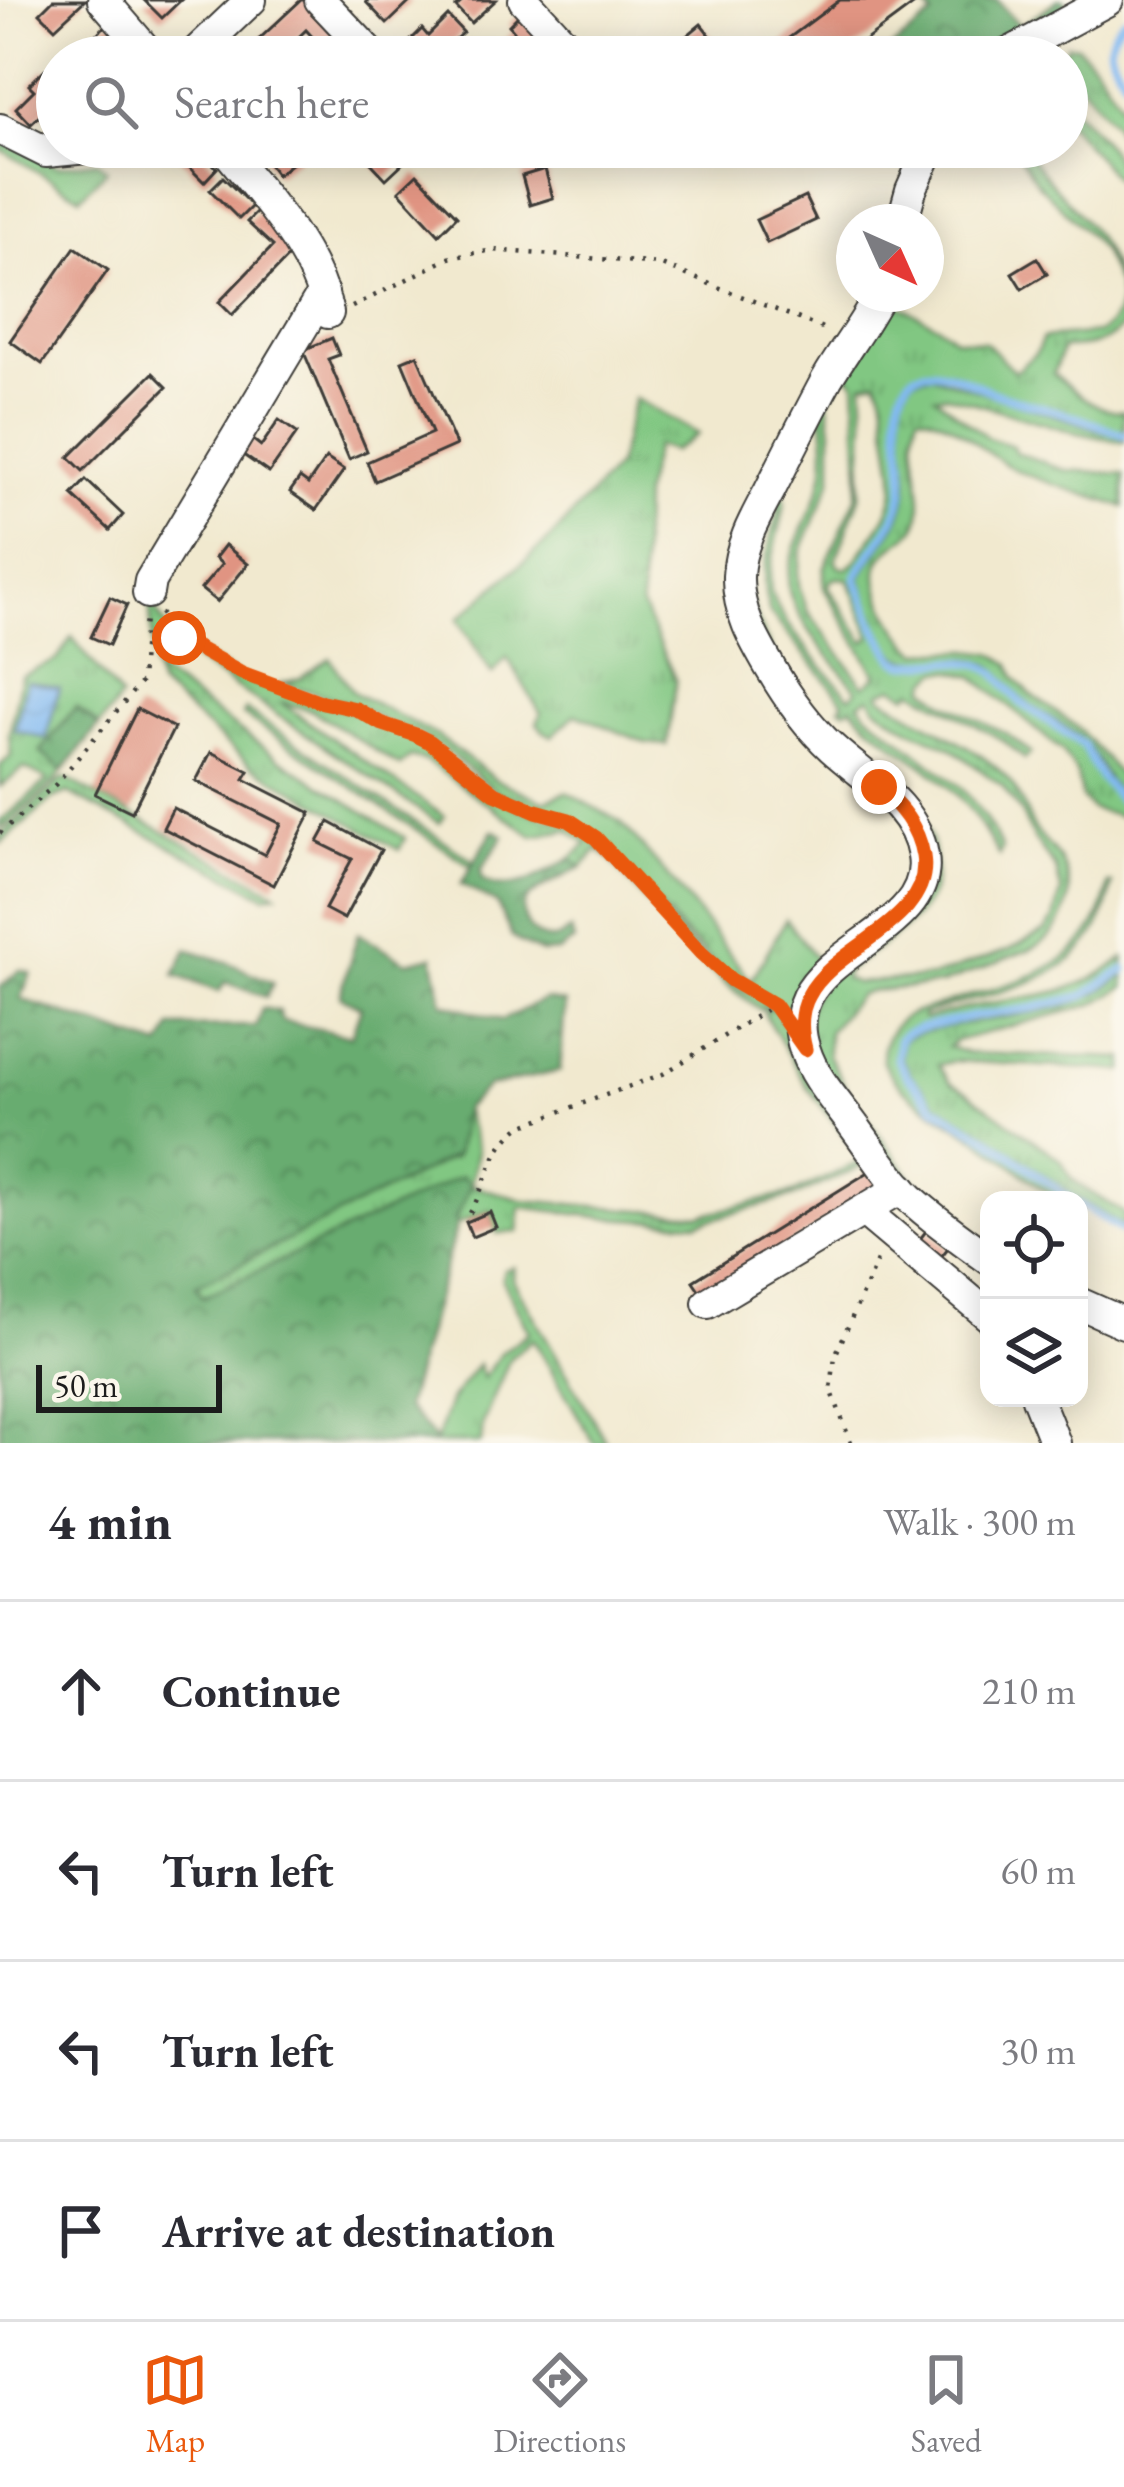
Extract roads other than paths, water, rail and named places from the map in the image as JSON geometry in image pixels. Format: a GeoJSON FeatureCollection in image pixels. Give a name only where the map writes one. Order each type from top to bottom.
{"type":"FeatureCollection","features":[{"type":"Feature","properties":{"kind":"street"},"geometry":{"type":"LineString","coordinates":[[103,0],[134,36]]}},
{"type":"Feature","properties":{"kind":"street"},"geometry":{"type":"LineString","coordinates":[[213,36],[251,0]]}},
{"type":"Feature","properties":{"kind":"street"},"geometry":{"type":"LineString","coordinates":[[320,0],[354,36]]}},
{"type":"Feature","properties":{"kind":"street"},"geometry":{"type":"LineString","coordinates":[[524,0],[557,36]]}},
{"type":"Feature","properties":{"kind":"street"},"geometry":{"type":"LineString","coordinates":[[1041,36],[1108,0]]}},
{"type":"Feature","properties":{"kind":"street"},"geometry":{"type":"LineString","coordinates":[[0,129],[36,147]]}},
{"type":"Feature","properties":{"kind":"street"},"geometry":{"type":"LineString","coordinates":[[148,593],[150,581],[326,306],[303,248],[240,168]]}},
{"type":"Feature","properties":{"kind":"street"},"geometry":{"type":"LineString","coordinates":[[907,204],[921,168]]}},
{"type":"Feature","properties":{"kind":"street"},"geometry":{"type":"LineString","coordinates":[[869,312],[829,376],[753,524],[739,566],[740,600],[746,624],[790,700],[829,745],[909,818],[924,866],[918,890],[903,912],[814,986],[803,1008],[805,1049],[822,1083],[902,1189],[980,1252]]}},
{"type":"Feature","properties":{"kind":"street"},"geometry":{"type":"LineString","coordinates":[[708,1304],[875,1220],[902,1189]]}},
{"type":"Feature","properties":{"kind":"street"},"geometry":{"type":"LineString","coordinates":[[875,1220],[980,1308]]}},
{"type":"Feature","properties":{"kind":"street"},"geometry":{"type":"LineString","coordinates":[[1088,1308],[1124,1323]]}},
{"type":"Feature","properties":{"kind":"street"},"geometry":{"type":"LineString","coordinates":[[1041,1407],[1055,1443]]}},
{"type":"Feature","properties":{"kind":"water"},"geometry":{"type":"Polygon","coordinates":[[[27,681],[59,688],[46,739],[15,730],[27,681]]]}},
{"type":"Feature","properties":{"kind":"waterway"},"geometry":{"type":"LineString","coordinates":[[1124,19],[1110,41],[1124,78]]}},
{"type":"Feature","properties":{"kind":"waterway"},"geometry":{"type":"LineString","coordinates":[[1124,435],[949,374],[925,371],[914,375],[900,398],[903,495],[890,526],[856,578],[876,629],[895,659],[904,664],[980,664],[996,673],[1020,702],[1083,745],[1100,777],[1124,805]]}},
{"type":"Feature","properties":{"kind":"waterway"},"geometry":{"type":"LineString","coordinates":[[1060,1191],[991,1140],[934,1106],[897,1059],[899,1039],[921,1028],[1083,996],[1124,970]]}},
{"type":"Feature","properties":{"kind":"waterway"},"geometry":{"type":"LineString","coordinates":[[1088,1210],[1124,1232]]}}]}
